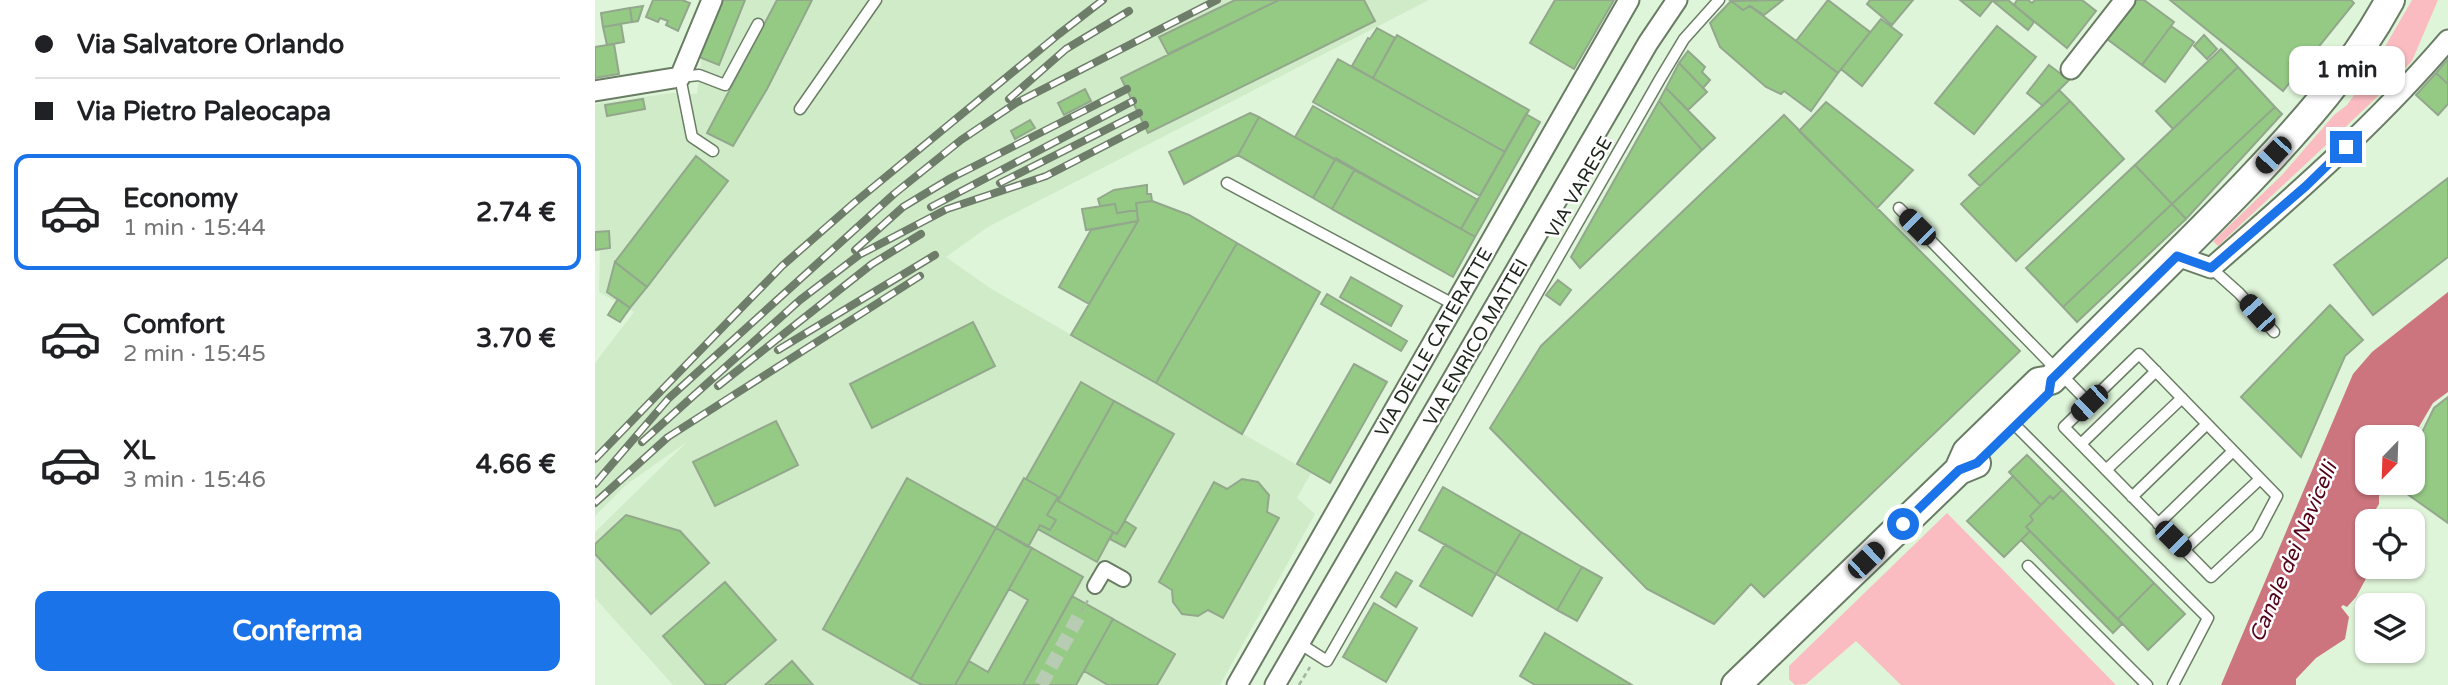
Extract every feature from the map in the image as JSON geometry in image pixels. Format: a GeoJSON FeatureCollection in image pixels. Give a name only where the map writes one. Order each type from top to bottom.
{"type":"FeatureCollection","features":[{"type":"Feature","properties":{"kind":"main road"},"geometry":{"type":"LineString","coordinates":[[1736,685],[1959,470],[1977,463],[2010,420],[2049,393],[2055,376],[2177,256],[2294,133],[2366,42],[2390,0]]}},
{"type":"Feature","properties":{"kind":"street"},"geometry":{"type":"LineString","coordinates":[[595,91],[680,77],[712,0]]}},
{"type":"Feature","properties":{"kind":"street","name":"VIA DELLE CATERATTE"},"geometry":{"type":"LineString","coordinates":[[1237,685],[1629,0]]}},
{"type":"Feature","properties":{"kind":"street","name":"VIA ENRICO MATTEI"},"geometry":{"type":"LineString","coordinates":[[1275,685],[1647,43],[1677,0]]}},
{"type":"Feature","properties":{"kind":"street"},"geometry":{"type":"LineString","coordinates":[[2071,69],[2121,6],[2100,0]]}},
{"type":"Feature","properties":{"kind":"street"},"geometry":{"type":"LineString","coordinates":[[2177,256],[2211,268],[2306,186],[2405,90],[2448,40]]}},
{"type":"Feature","properties":{"kind":"street"},"geometry":{"type":"LineString","coordinates":[[1095,586],[1105,569],[1123,579]]}},
{"type":"Feature","properties":{"kind":"lane"},"geometry":{"type":"LineString","coordinates":[[800,109],[876,0]]}},
{"type":"Feature","properties":{"kind":"lane","name":"VIA VARESE"},"geometry":{"type":"LineString","coordinates":[[1317,654],[1327,661],[1678,48],[1697,22],[1719,0]]}},
{"type":"Feature","properties":{"kind":"lane"},"geometry":{"type":"LineString","coordinates":[[713,151],[692,137],[680,77],[699,75],[725,85],[758,24]]}},
{"type":"Feature","properties":{"kind":"lane"},"geometry":{"type":"LineString","coordinates":[[1227,183],[1455,305]]}},
{"type":"Feature","properties":{"kind":"lane"},"geometry":{"type":"LineString","coordinates":[[1899,208],[2055,376],[2089,403]]}},
{"type":"Feature","properties":{"kind":"lane"},"geometry":{"type":"LineString","coordinates":[[2211,268],[2239,293],[2274,332]]}},
{"type":"Feature","properties":{"kind":"lane"},"geometry":{"type":"LineString","coordinates":[[2139,354],[2182,397],[2277,496],[2257,534],[2211,578],[2064,427],[2139,354]]}},
{"type":"Feature","properties":{"kind":"lane"},"geometry":{"type":"LineString","coordinates":[[2081,444],[2156,371]]}},
{"type":"Feature","properties":{"kind":"lane"},"geometry":{"type":"LineString","coordinates":[[2106,471],[2182,397]]}},
{"type":"Feature","properties":{"kind":"lane"},"geometry":{"type":"LineString","coordinates":[[2010,420],[2208,618],[2173,685]]}},
{"type":"Feature","properties":{"kind":"lane"},"geometry":{"type":"LineString","coordinates":[[2132,497],[2207,424]]}},
{"type":"Feature","properties":{"kind":"lane"},"geometry":{"type":"LineString","coordinates":[[2158,523],[2233,452]]}},
{"type":"Feature","properties":{"kind":"lane"},"geometry":{"type":"LineString","coordinates":[[2184,550],[2260,479]]}},
{"type":"Feature","properties":{"kind":"lane"},"geometry":{"type":"LineString","coordinates":[[2028,566],[2147,685]]}},
{"type":"Feature","properties":{"kind":"lane"},"geometry":{"type":"LineString","coordinates":[[1299,643],[1317,654]]}},
{"type":"Feature","properties":{"kind":"path"},"geometry":{"type":"LineString","coordinates":[[1299,685],[1317,654]]}},
{"type":"Feature","properties":{"kind":"shaded area"},"geometry":{"type":"Polygon","coordinates":[[[720,0],[1429,0],[988,227],[946,257],[990,288],[1311,473],[1297,498],[1315,514],[1220,685],[673,685],[595,598],[595,532],[687,442],[627,484],[595,516],[595,363],[634,312],[599,292],[600,251],[595,251],[595,104],[671,93],[697,94],[700,51],[720,0]]]}},
{"type":"Feature","properties":{"kind":"shaded area"},"geometry":{"type":"Polygon","coordinates":[[[2412,0],[2438,0],[2412,61],[2218,246],[2213,241],[2281,176],[2334,115],[2347,105],[2368,76],[2412,0]]]}},
{"type":"Feature","properties":{"kind":"shaded area"},"geometry":{"type":"Polygon","coordinates":[[[1947,513],[2116,685],[1901,685],[1856,641],[1806,684],[1795,685],[1789,679],[1789,666],[1947,513]]]}},
{"type":"Feature","properties":{"kind":"water","name":"Canale dei Navicelli"},"geometry":{"type":"Polygon","coordinates":[[[2448,292],[2448,392],[2433,403],[2420,425],[2355,425],[2355,495],[2380,495],[2376,509],[2355,509],[2355,579],[2366,579],[2358,593],[2355,593],[2355,598],[2347,607],[2341,607],[2349,617],[2345,639],[2316,658],[2296,679],[2296,685],[2221,685],[2353,374],[2372,352],[2448,292]]]}},
{"type":"Feature","properties":{"kind":"building"},"geometry":{"type":"Polygon","coordinates":[[[653,0],[682,0],[690,3],[678,31],[666,25],[668,21],[660,18],[658,22],[646,17],[653,0]]]}},
{"type":"Feature","properties":{"kind":"building"},"geometry":{"type":"Polygon","coordinates":[[[720,0],[745,0],[719,65],[699,57],[720,0]]]}},
{"type":"Feature","properties":{"kind":"building"},"geometry":{"type":"Polygon","coordinates":[[[777,0],[812,0],[767,89],[733,146],[707,133],[777,0]]]}},
{"type":"Feature","properties":{"kind":"building"},"geometry":{"type":"Polygon","coordinates":[[[1235,0],[1279,0],[1168,54],[1159,37],[1235,0]]]}},
{"type":"Feature","properties":{"kind":"building"},"geometry":{"type":"Polygon","coordinates":[[[1279,0],[1364,0],[1375,21],[1148,133],[1121,78],[1279,0]]]}},
{"type":"Feature","properties":{"kind":"building"},"geometry":{"type":"Polygon","coordinates":[[[1555,0],[1614,0],[1574,69],[1530,43],[1555,0]]]}},
{"type":"Feature","properties":{"kind":"building"},"geometry":{"type":"Polygon","coordinates":[[[1783,0],[1764,15],[1750,6],[1743,10],[1731,1],[1783,0]]]}},
{"type":"Feature","properties":{"kind":"building"},"geometry":{"type":"Polygon","coordinates":[[[1828,0],[1870,32],[1838,73],[1796,41],[1828,0]]]}},
{"type":"Feature","properties":{"kind":"building"},"geometry":{"type":"Polygon","coordinates":[[[1870,0],[1913,0],[1892,25],[1867,4],[1870,0]]]}},
{"type":"Feature","properties":{"kind":"building"},"geometry":{"type":"Polygon","coordinates":[[[1960,0],[1993,0],[1980,16],[1960,0]]]}},
{"type":"Feature","properties":{"kind":"building"},"geometry":{"type":"Polygon","coordinates":[[[2008,0],[2034,22],[2028,30],[1993,1],[2008,0]]]}},
{"type":"Feature","properties":{"kind":"building"},"geometry":{"type":"Polygon","coordinates":[[[2017,0],[2028,0],[2032,3],[2035,0],[2082,0],[2096,11],[2067,48],[2014,5],[2017,0]]]}},
{"type":"Feature","properties":{"kind":"building"},"geometry":{"type":"Polygon","coordinates":[[[2136,0],[2144,0],[2174,22],[2142,65],[2107,39],[2136,0]]]}},
{"type":"Feature","properties":{"kind":"building"},"geometry":{"type":"Polygon","coordinates":[[[2170,0],[2351,0],[2354,3],[2283,91],[2170,0]]]}},
{"type":"Feature","properties":{"kind":"building"},"geometry":{"type":"Polygon","coordinates":[[[1731,1],[1743,10],[1750,6],[1838,73],[1811,111],[1784,91],[1781,94],[1766,87],[1720,47],[1710,23],[1731,1]]]}},
{"type":"Feature","properties":{"kind":"building"},"geometry":{"type":"Polygon","coordinates":[[[643,6],[638,21],[632,22],[630,8],[643,6]]]}},
{"type":"Feature","properties":{"kind":"building"},"geometry":{"type":"Polygon","coordinates":[[[630,8],[632,22],[603,27],[601,13],[630,8]]]}},
{"type":"Feature","properties":{"kind":"building"},"geometry":{"type":"Polygon","coordinates":[[[1881,19],[1902,35],[1862,86],[1841,69],[1881,19]]]}},
{"type":"Feature","properties":{"kind":"building"},"geometry":{"type":"Polygon","coordinates":[[[621,24],[624,42],[607,45],[603,27],[621,24]]]}},
{"type":"Feature","properties":{"kind":"building"},"geometry":{"type":"Polygon","coordinates":[[[1997,26],[2036,57],[1974,134],[1935,103],[1997,26]]]}},
{"type":"Feature","properties":{"kind":"building"},"geometry":{"type":"Polygon","coordinates":[[[2171,26],[2194,42],[2165,82],[2142,65],[2171,26]]]}},
{"type":"Feature","properties":{"kind":"building"},"geometry":{"type":"Polygon","coordinates":[[[1377,28],[1395,38],[1373,78],[1352,66],[1377,28]]]}},
{"type":"Feature","properties":{"kind":"building"},"geometry":{"type":"Polygon","coordinates":[[[1397,35],[1529,110],[1505,152],[1373,78],[1397,35]]]}},
{"type":"Feature","properties":{"kind":"building"},"geometry":{"type":"Polygon","coordinates":[[[2204,35],[2217,49],[2207,59],[2194,46],[2204,35]]]}},
{"type":"Feature","properties":{"kind":"building"},"geometry":{"type":"Polygon","coordinates":[[[614,44],[619,74],[595,78],[595,47],[614,44]]]}},
{"type":"Feature","properties":{"kind":"building"},"geometry":{"type":"Polygon","coordinates":[[[2221,49],[2238,67],[2173,129],[2156,111],[2221,49]]]}},
{"type":"Feature","properties":{"kind":"building"},"geometry":{"type":"Polygon","coordinates":[[[1688,51],[1705,67],[1702,72],[1710,80],[1703,88],[1679,63],[1688,51]]]}},
{"type":"Feature","properties":{"kind":"building"},"geometry":{"type":"Polygon","coordinates":[[[1338,59],[1505,152],[1480,196],[1313,102],[1338,59]]]}},
{"type":"Feature","properties":{"kind":"building"},"geometry":{"type":"Polygon","coordinates":[[[2448,59],[2448,84],[2436,73],[2448,59]]]}},
{"type":"Feature","properties":{"kind":"building"},"geometry":{"type":"Polygon","coordinates":[[[1679,63],[1707,92],[1688,110],[1666,88],[1679,63]]]}},
{"type":"Feature","properties":{"kind":"building"},"geometry":{"type":"Polygon","coordinates":[[[2049,65],[2069,80],[2043,106],[2027,93],[2049,65]]]}},
{"type":"Feature","properties":{"kind":"building"},"geometry":{"type":"Polygon","coordinates":[[[2238,67],[2275,107],[2172,204],[2135,165],[2238,67]]]}},
{"type":"Feature","properties":{"kind":"building"},"geometry":{"type":"Polygon","coordinates":[[[2436,73],[2448,84],[2448,104],[2438,115],[2416,95],[2436,73]]]}},
{"type":"Feature","properties":{"kind":"building"},"geometry":{"type":"Polygon","coordinates":[[[1666,88],[1715,138],[1702,150],[1659,101],[1666,88]]]}},
{"type":"Feature","properties":{"kind":"building"},"geometry":{"type":"Polygon","coordinates":[[[1085,89],[1091,101],[1064,115],[1058,103],[1085,89]]]}},
{"type":"Feature","properties":{"kind":"building"},"geometry":{"type":"Polygon","coordinates":[[[2059,90],[2070,101],[1980,186],[1969,175],[2059,90]]]}},
{"type":"Feature","properties":{"kind":"building"},"geometry":{"type":"Polygon","coordinates":[[[643,99],[645,109],[607,116],[605,105],[643,99]]]}},
{"type":"Feature","properties":{"kind":"building"},"geometry":{"type":"Polygon","coordinates":[[[1659,101],[1702,150],[1580,268],[1571,257],[1659,101]]]}},
{"type":"Feature","properties":{"kind":"building"},"geometry":{"type":"Polygon","coordinates":[[[2070,101],[2124,159],[2016,261],[1961,204],[2070,101]]]}},
{"type":"Feature","properties":{"kind":"building"},"geometry":{"type":"Polygon","coordinates":[[[1826,102],[1913,170],[1877,208],[1799,131],[1826,102]]]}},
{"type":"Feature","properties":{"kind":"building"},"geometry":{"type":"Polygon","coordinates":[[[1313,106],[1478,200],[1461,229],[1295,137],[1313,106]]]}},
{"type":"Feature","properties":{"kind":"building"},"geometry":{"type":"Polygon","coordinates":[[[2275,107],[2282,114],[2186,219],[2172,204],[2275,107]]]}},
{"type":"Feature","properties":{"kind":"building"},"geometry":{"type":"Polygon","coordinates":[[[1250,113],[1259,117],[1238,155],[1184,184],[1169,152],[1250,113]]]}},
{"type":"Feature","properties":{"kind":"building"},"geometry":{"type":"Polygon","coordinates":[[[1526,114],[1540,122],[1475,237],[1461,229],[1526,114]]]}},
{"type":"Feature","properties":{"kind":"building"},"geometry":{"type":"Polygon","coordinates":[[[1784,115],[2020,351],[1764,597],[1751,584],[1714,624],[1647,589],[1490,428],[1541,346],[1784,115]]]}},
{"type":"Feature","properties":{"kind":"building"},"geometry":{"type":"Polygon","coordinates":[[[1259,117],[1335,160],[1313,198],[1238,155],[1259,117]]]}},
{"type":"Feature","properties":{"kind":"building"},"geometry":{"type":"Polygon","coordinates":[[[1030,120],[1035,128],[1015,139],[1011,131],[1030,120]]]}},
{"type":"Feature","properties":{"kind":"building"},"geometry":{"type":"Polygon","coordinates":[[[696,156],[728,181],[647,287],[615,262],[696,156]]]}},
{"type":"Feature","properties":{"kind":"building"},"geometry":{"type":"Polygon","coordinates":[[[1336,158],[1355,169],[1332,209],[1313,198],[1336,158]]]}},
{"type":"Feature","properties":{"kind":"building"},"geometry":{"type":"Polygon","coordinates":[[[2135,165],[2172,204],[2063,307],[2026,268],[2135,165]]]}},
{"type":"Feature","properties":{"kind":"building"},"geometry":{"type":"Polygon","coordinates":[[[1355,169],[1475,237],[1453,277],[1332,209],[1355,169]]]}},
{"type":"Feature","properties":{"kind":"building"},"geometry":{"type":"Polygon","coordinates":[[[2448,178],[2448,257],[2373,315],[2334,265],[2448,178]]]}},
{"type":"Feature","properties":{"kind":"building"},"geometry":{"type":"Polygon","coordinates":[[[1147,185],[1147,194],[1151,194],[1152,201],[1136,203],[1137,210],[1117,213],[1115,204],[1100,206],[1098,199],[1114,190],[1147,185]]]}},
{"type":"Feature","properties":{"kind":"building"},"geometry":{"type":"Polygon","coordinates":[[[1152,201],[1189,215],[1237,243],[1156,383],[1071,335],[1138,221],[1136,203],[1152,201]]]}},
{"type":"Feature","properties":{"kind":"building"},"geometry":{"type":"Polygon","coordinates":[[[1115,204],[1117,213],[1137,210],[1138,221],[1086,230],[1082,209],[1115,204]]]}},
{"type":"Feature","properties":{"kind":"building"},"geometry":{"type":"Polygon","coordinates":[[[2172,204],[2186,219],[2077,322],[2063,307],[2172,204]]]}},
{"type":"Feature","properties":{"kind":"building"},"geometry":{"type":"Polygon","coordinates":[[[1138,221],[1089,304],[1059,287],[1091,230],[1138,221]]]}},
{"type":"Feature","properties":{"kind":"building"},"geometry":{"type":"Polygon","coordinates":[[[609,231],[610,248],[595,250],[595,232],[609,231]]]}},
{"type":"Feature","properties":{"kind":"building"},"geometry":{"type":"Polygon","coordinates":[[[1237,243],[1320,292],[1242,434],[1156,383],[1237,243]]]}},
{"type":"Feature","properties":{"kind":"building"},"geometry":{"type":"Polygon","coordinates":[[[615,262],[647,287],[630,308],[607,292],[615,262]]]}},
{"type":"Feature","properties":{"kind":"building"},"geometry":{"type":"Polygon","coordinates":[[[1351,277],[1402,306],[1391,326],[1340,297],[1351,277]]]}},
{"type":"Feature","properties":{"kind":"building"},"geometry":{"type":"Polygon","coordinates":[[[1558,280],[1571,290],[1560,305],[1546,295],[1558,280]]]}},
{"type":"Feature","properties":{"kind":"building"},"geometry":{"type":"Polygon","coordinates":[[[1327,294],[1407,341],[1401,351],[1321,304],[1327,294]]]}},
{"type":"Feature","properties":{"kind":"building"},"geometry":{"type":"Polygon","coordinates":[[[618,299],[630,308],[620,322],[608,315],[618,299]]]}},
{"type":"Feature","properties":{"kind":"building"},"geometry":{"type":"Polygon","coordinates":[[[2330,305],[2363,340],[2345,356],[2301,457],[2241,397],[2330,305]]]}},
{"type":"Feature","properties":{"kind":"building"},"geometry":{"type":"Polygon","coordinates":[[[973,322],[995,366],[872,428],[850,384],[973,322]]]}},
{"type":"Feature","properties":{"kind":"building"},"geometry":{"type":"Polygon","coordinates":[[[1354,364],[1387,382],[1330,483],[1297,464],[1354,364]]]}},
{"type":"Feature","properties":{"kind":"building"},"geometry":{"type":"Polygon","coordinates":[[[1081,382],[1114,401],[1060,498],[1026,479],[1081,382]]]}},
{"type":"Feature","properties":{"kind":"building"},"geometry":{"type":"Polygon","coordinates":[[[2448,397],[2448,523],[2409,495],[2425,495],[2425,426],[2434,408],[2448,397]]]}},
{"type":"Feature","properties":{"kind":"building"},"geometry":{"type":"Polygon","coordinates":[[[1114,401],[1174,434],[1117,534],[1058,501],[1114,401]]]}},
{"type":"Feature","properties":{"kind":"building"},"geometry":{"type":"Polygon","coordinates":[[[776,421],[798,465],[715,506],[693,462],[776,421]]]}},
{"type":"Feature","properties":{"kind":"building"},"geometry":{"type":"Polygon","coordinates":[[[2027,455],[2062,490],[2041,505],[2009,472],[2027,455]]]}},
{"type":"Feature","properties":{"kind":"building"},"geometry":{"type":"Polygon","coordinates":[[[2013,476],[2041,505],[2030,516],[2033,520],[2026,527],[2030,531],[2004,557],[1967,521],[2013,476]]]}},
{"type":"Feature","properties":{"kind":"building"},"geometry":{"type":"Polygon","coordinates":[[[907,478],[996,528],[911,679],[823,629],[907,478]]]}},
{"type":"Feature","properties":{"kind":"building"},"geometry":{"type":"Polygon","coordinates":[[[1024,478],[1058,497],[1047,515],[1056,520],[1050,530],[1040,525],[1028,547],[996,528],[1024,478]]]}},
{"type":"Feature","properties":{"kind":"building"},"geometry":{"type":"Polygon","coordinates":[[[1242,479],[1258,482],[1269,495],[1267,512],[1279,518],[1223,618],[1208,610],[1198,616],[1182,614],[1173,602],[1172,590],[1159,582],[1214,482],[1227,489],[1242,479]]]}},
{"type":"Feature","properties":{"kind":"building"},"geometry":{"type":"Polygon","coordinates":[[[1443,487],[1521,532],[1496,574],[1419,530],[1443,487]]]}},
{"type":"Feature","properties":{"kind":"building"},"geometry":{"type":"Polygon","coordinates":[[[2062,490],[2154,583],[2118,619],[2026,527],[2033,520],[2030,516],[2050,496],[2053,499],[2062,490]]]}},
{"type":"Feature","properties":{"kind":"building"},"geometry":{"type":"Polygon","coordinates":[[[1056,500],[1113,532],[1097,562],[1038,529],[1040,525],[1050,530],[1056,520],[1047,515],[1056,500]]]}},
{"type":"Feature","properties":{"kind":"building"},"geometry":{"type":"Polygon","coordinates":[[[626,515],[680,531],[709,563],[651,614],[595,554],[595,544],[626,515]]]}},
{"type":"Feature","properties":{"kind":"building"},"geometry":{"type":"Polygon","coordinates":[[[1125,521],[1136,528],[1125,547],[1110,539],[1113,532],[1117,534],[1125,521]]]}},
{"type":"Feature","properties":{"kind":"building"},"geometry":{"type":"Polygon","coordinates":[[[996,528],[1032,548],[955,685],[922,685],[911,679],[996,528]]]}},
{"type":"Feature","properties":{"kind":"building"},"geometry":{"type":"Polygon","coordinates":[[[2030,531],[2122,624],[2113,633],[2021,540],[2030,531]]]}},
{"type":"Feature","properties":{"kind":"building"},"geometry":{"type":"Polygon","coordinates":[[[1521,532],[1582,567],[1557,610],[1496,574],[1521,532]]]}},
{"type":"Feature","properties":{"kind":"building"},"geometry":{"type":"Polygon","coordinates":[[[1445,544],[1496,574],[1472,616],[1420,586],[1445,544]]]}},
{"type":"Feature","properties":{"kind":"building"},"geometry":{"type":"Polygon","coordinates":[[[1032,548],[1083,577],[1023,685],[955,685],[969,661],[988,672],[1028,600],[1009,589],[1032,548]]]}},
{"type":"Feature","properties":{"kind":"building"},"geometry":{"type":"Polygon","coordinates":[[[1582,567],[1602,578],[1577,621],[1557,610],[1582,567]]]}},
{"type":"Feature","properties":{"kind":"building"},"geometry":{"type":"Polygon","coordinates":[[[1396,572],[1412,581],[1396,607],[1381,597],[1396,572]]]}},
{"type":"Feature","properties":{"kind":"building"},"geometry":{"type":"Polygon","coordinates":[[[725,582],[776,640],[724,685],[706,685],[663,636],[725,582]]]}},
{"type":"Feature","properties":{"kind":"building"},"geometry":{"type":"Polygon","coordinates":[[[2154,583],[2185,614],[2148,650],[2118,619],[2154,583]]]}},
{"type":"Feature","properties":{"kind":"building"},"geometry":{"type":"Polygon","coordinates":[[[1072,596],[1113,619],[1076,685],[1023,685],[1072,596]]]}},
{"type":"Feature","properties":{"kind":"building"},"geometry":{"type":"Polygon","coordinates":[[[1374,603],[1417,628],[1386,682],[1343,657],[1374,603]]]}},
{"type":"Feature","properties":{"kind":"building"},"geometry":{"type":"Polygon","coordinates":[[[1113,619],[1175,654],[1157,685],[1108,685],[1084,671],[1113,619]]]}},
{"type":"Feature","properties":{"kind":"building"},"geometry":{"type":"Polygon","coordinates":[[[1545,633],[1632,685],[1535,685],[1520,676],[1545,633]]]}},
{"type":"Feature","properties":{"kind":"building"},"geometry":{"type":"Polygon","coordinates":[[[792,661],[813,685],[765,685],[792,661]]]}},
{"type":"Feature","properties":{"kind":"tunnel"},"geometry":{"type":"LineString","coordinates":[[1041,685],[1081,612]]}},
{"type":"Feature","properties":{"kind":"railway"},"geometry":{"type":"LineString","coordinates":[[595,459],[782,266],[854,203],[1103,0]]}},
{"type":"Feature","properties":{"kind":"railway"},"geometry":{"type":"LineString","coordinates":[[595,484],[669,398],[894,194],[961,140],[1016,103],[1217,0]]}},
{"type":"Feature","properties":{"kind":"railway"},"geometry":{"type":"LineString","coordinates":[[1009,99],[1066,49],[1129,11]]}},
{"type":"Feature","properties":{"kind":"railway"},"geometry":{"type":"LineString","coordinates":[[855,250],[903,207],[951,178],[1127,89]]}},
{"type":"Feature","properties":{"kind":"railway"},"geometry":{"type":"LineString","coordinates":[[931,207],[1133,101]]}},
{"type":"Feature","properties":{"kind":"railway"},"geometry":{"type":"LineString","coordinates":[[1000,183],[1139,113]]}},
{"type":"Feature","properties":{"kind":"railway"},"geometry":{"type":"LineString","coordinates":[[642,442],[800,300],[859,255],[947,209],[1046,176],[1145,125]]}},
{"type":"Feature","properties":{"kind":"railway"},"geometry":{"type":"LineString","coordinates":[[718,386],[872,264],[921,234]]}},
{"type":"Feature","properties":{"kind":"railway"},"geometry":{"type":"LineString","coordinates":[[778,350],[935,255]]}},
{"type":"Feature","properties":{"kind":"railway"},"geometry":{"type":"LineString","coordinates":[[595,503],[668,437],[920,276]]}},
{"type":"Feature","properties":{"kind":"route"},"geometry":{"type":"LineString","coordinates":[[1903,524],[1959,470],[1977,463],[2049,393],[2051,380],[2177,256],[2211,268],[2306,186],[2346,147]]}}]}
